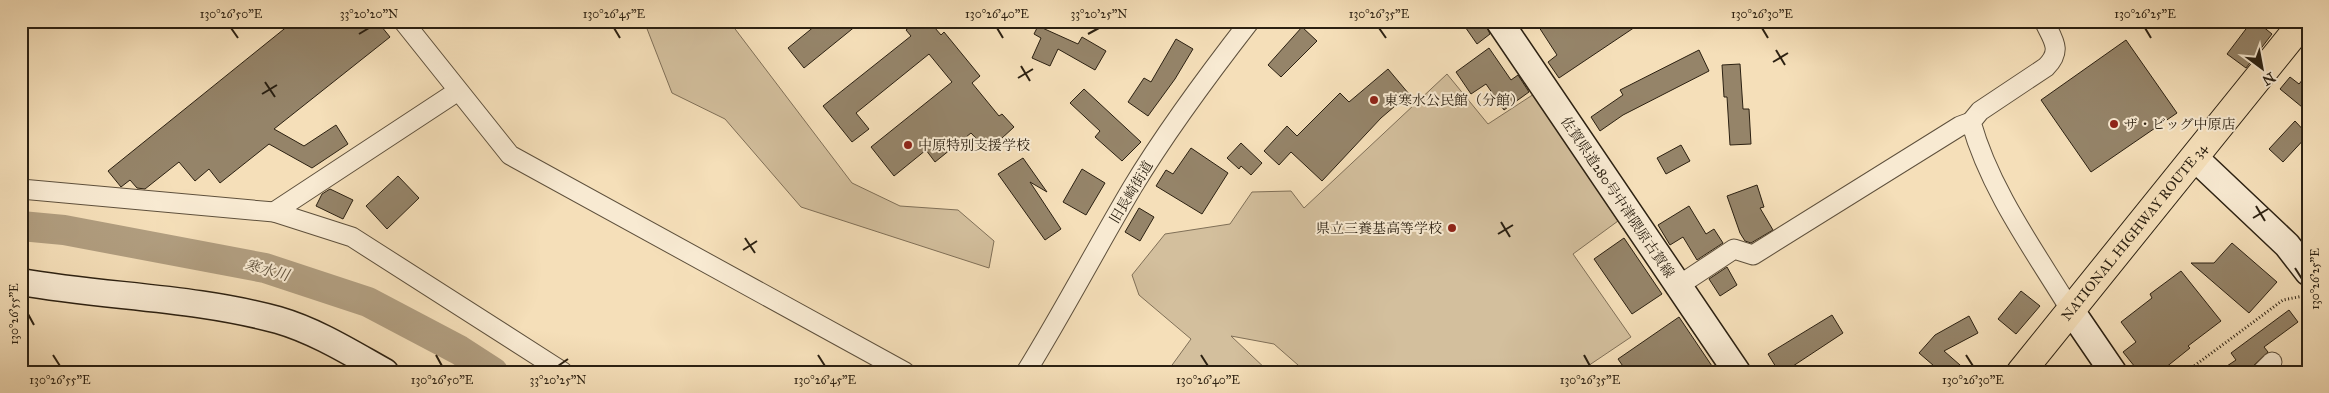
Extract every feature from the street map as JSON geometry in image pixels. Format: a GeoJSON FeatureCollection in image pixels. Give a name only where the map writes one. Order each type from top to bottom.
{"type":"FeatureCollection","features":[{"type":"Feature","properties":{"kind":"highway","name":"NATIONAL HIGHWAY ROUTE 34"},"geometry":{"type":"LineString","coordinates":[[2021,372],[2304,21]]}},
{"type":"Feature","properties":{"kind":"street"},"geometry":{"type":"LineString","coordinates":[[404,21],[510,155],[905,372]]}},
{"type":"Feature","properties":{"kind":"street","name":"旧長崎街道"},"geometry":{"type":"LineString","coordinates":[[1026,372],[1067,305],[1132,188],[1172,128],[1250,21]]}},
{"type":"Feature","properties":{"kind":"street","name":"佐賀県道280号中津隈原古賀線"},"geometry":{"type":"LineString","coordinates":[[1499,21],[1737,372]]}},
{"type":"Feature","properties":{"kind":"street"},"geometry":{"type":"LineString","coordinates":[[1678,286],[1734,249],[1754,255],[1960,126],[1971,122],[1980,111],[2046,67],[2053,60],[2056,52],[2055,43],[2044,21]]}},
{"type":"Feature","properties":{"kind":"street"},"geometry":{"type":"LineString","coordinates":[[274,212],[458,91]]}},
{"type":"Feature","properties":{"kind":"street"},"geometry":{"type":"LineString","coordinates":[[1971,122],[1978,148],[2012,214],[2070,309],[2114,372]]}},
{"type":"Feature","properties":{"kind":"street"},"geometry":{"type":"LineString","coordinates":[[2195,158],[2287,245],[2308,272]]}},
{"type":"Feature","properties":{"kind":"street"},"geometry":{"type":"LineString","coordinates":[[21,188],[274,212],[352,237],[563,372]]}},
{"type":"Feature","properties":{"kind":"street"},"geometry":{"type":"LineString","coordinates":[[21,282],[59,289],[196,303],[279,321],[331,343],[385,372]]}},
{"type":"Feature","properties":{"kind":"path"},"geometry":{"type":"LineString","coordinates":[[2186,372],[2283,300],[2308,295]]}},
{"type":"Feature","properties":{"kind":"shaded area"},"geometry":{"type":"Polygon","coordinates":[[[644,21],[729,21],[852,183],[900,206],[958,210],[994,241],[989,268],[801,207],[725,119],[672,93],[644,21]]]}},
{"type":"Feature","properties":{"kind":"shaded area"},"geometry":{"type":"Polygon","coordinates":[[[1058,21],[1111,21],[1108,24],[1063,27],[1058,21]]]}},
{"type":"Feature","properties":{"kind":"shaded area","name":"県立三養基高等学校"},"geometry":{"type":"Polygon","coordinates":[[[1447,74],[1488,124],[1534,94],[1618,221],[1573,254],[1631,337],[1579,372],[1306,372],[1274,344],[1231,336],[1269,372],[1167,372],[1191,339],[1139,295],[1132,275],[1165,234],[1230,224],[1252,192],[1291,191],[1304,208],[1447,74]]]}},
{"type":"Feature","properties":{"kind":"building"},"geometry":{"type":"Polygon","coordinates":[[[294,21],[377,21],[390,37],[274,129],[304,146],[336,125],[348,144],[312,168],[269,144],[220,183],[209,169],[195,181],[179,162],[145,189],[137,188],[130,180],[121,187],[108,171],[294,21]]]}},
{"type":"Feature","properties":{"kind":"building"},"geometry":{"type":"Polygon","coordinates":[[[821,21],[862,21],[804,68],[788,48],[821,21]]]}},
{"type":"Feature","properties":{"kind":"building"},"geometry":{"type":"Polygon","coordinates":[[[917,21],[929,21],[941,35],[944,32],[980,76],[972,83],[999,116],[1002,114],[1014,127],[988,151],[971,133],[935,162],[926,150],[894,176],[871,147],[952,82],[929,54],[856,113],[869,129],[852,142],[823,106],[911,36],[906,30],[917,21]]]}},
{"type":"Feature","properties":{"kind":"building"},"geometry":{"type":"Polygon","coordinates":[[[1461,21],[1484,21],[1490,34],[1477,44],[1461,21]]]}},
{"type":"Feature","properties":{"kind":"building"},"geometry":{"type":"Polygon","coordinates":[[[1535,21],[1644,21],[1559,78],[1548,62],[1557,55],[1535,21]]]}},
{"type":"Feature","properties":{"kind":"building"},"geometry":{"type":"Polygon","coordinates":[[[2252,21],[2256,21],[2272,34],[2246,68],[2227,54],[2252,21]]]}},
{"type":"Feature","properties":{"kind":"building"},"geometry":{"type":"Polygon","coordinates":[[[1038,26],[1078,44],[1082,37],[1106,51],[1095,70],[1058,49],[1050,66],[1032,58],[1041,38],[1034,34],[1038,26]]]}},
{"type":"Feature","properties":{"kind":"building"},"geometry":{"type":"Polygon","coordinates":[[[1302,27],[1317,41],[1281,77],[1268,65],[1302,27]]]}},
{"type":"Feature","properties":{"kind":"building"},"geometry":{"type":"Polygon","coordinates":[[[1176,39],[1193,49],[1175,79],[1148,116],[1128,102],[1144,78],[1151,82],[1176,39]]]}},
{"type":"Feature","properties":{"kind":"building"},"geometry":{"type":"Polygon","coordinates":[[[2126,40],[2177,113],[2091,172],[2041,100],[2126,40]]]}},
{"type":"Feature","properties":{"kind":"building"},"geometry":{"type":"Polygon","coordinates":[[[1489,48],[1511,80],[1518,75],[1529,92],[1504,110],[1486,84],[1471,94],[1456,72],[1489,48]]]}},
{"type":"Feature","properties":{"kind":"building"},"geometry":{"type":"Polygon","coordinates":[[[1699,50],[1709,71],[1623,115],[1600,131],[1591,117],[1623,95],[1620,90],[1699,50]]]}},
{"type":"Feature","properties":{"kind":"building"},"geometry":{"type":"Polygon","coordinates":[[[1740,64],[1743,109],[1749,109],[1751,144],[1730,145],[1727,97],[1724,97],[1722,65],[1740,64]]]}},
{"type":"Feature","properties":{"kind":"building"},"geometry":{"type":"Polygon","coordinates":[[[1388,69],[1409,94],[1381,118],[1322,181],[1291,152],[1279,165],[1264,151],[1287,126],[1297,136],[1340,93],[1349,102],[1388,69]]]}},
{"type":"Feature","properties":{"kind":"building"},"geometry":{"type":"Polygon","coordinates":[[[2308,73],[2308,100],[2302,107],[2280,89],[2290,77],[2299,84],[2308,73]]]}},
{"type":"Feature","properties":{"kind":"building"},"geometry":{"type":"Polygon","coordinates":[[[1084,89],[1141,142],[1122,161],[1095,137],[1100,131],[1070,103],[1084,89]]]}},
{"type":"Feature","properties":{"kind":"building"},"geometry":{"type":"Polygon","coordinates":[[[2295,121],[2308,135],[2283,162],[2269,149],[2295,121]]]}},
{"type":"Feature","properties":{"kind":"building"},"geometry":{"type":"Polygon","coordinates":[[[1241,143],[1262,163],[1251,175],[1241,166],[1239,169],[1227,158],[1241,143]]]}},
{"type":"Feature","properties":{"kind":"building"},"geometry":{"type":"Polygon","coordinates":[[[1681,145],[1690,161],[1666,174],[1657,158],[1681,145]]]}},
{"type":"Feature","properties":{"kind":"building"},"geometry":{"type":"Polygon","coordinates":[[[1191,148],[1228,173],[1202,214],[1156,186],[1166,170],[1173,174],[1191,148]]]}},
{"type":"Feature","properties":{"kind":"building"},"geometry":{"type":"Polygon","coordinates":[[[1023,158],[1047,192],[1030,182],[1061,229],[1045,240],[998,174],[1023,158]]]}},
{"type":"Feature","properties":{"kind":"building"},"geometry":{"type":"Polygon","coordinates":[[[1082,169],[1105,183],[1086,215],[1063,202],[1082,169]]]}},
{"type":"Feature","properties":{"kind":"building"},"geometry":{"type":"Polygon","coordinates":[[[398,176],[419,198],[387,229],[366,206],[398,176]]]}},
{"type":"Feature","properties":{"kind":"building"},"geometry":{"type":"Polygon","coordinates":[[[1757,185],[1764,207],[1760,208],[1773,230],[1751,243],[1745,241],[1740,233],[1727,196],[1757,185]]]}},
{"type":"Feature","properties":{"kind":"building"},"geometry":{"type":"Polygon","coordinates":[[[330,189],[353,200],[343,219],[316,206],[322,194],[330,189]]]}},
{"type":"Feature","properties":{"kind":"building"},"geometry":{"type":"Polygon","coordinates":[[[1689,206],[1706,234],[1714,229],[1723,243],[1697,260],[1683,237],[1670,245],[1658,225],[1689,206]]]}},
{"type":"Feature","properties":{"kind":"building"},"geometry":{"type":"Polygon","coordinates":[[[1139,208],[1154,217],[1140,241],[1125,232],[1139,208]]]}},
{"type":"Feature","properties":{"kind":"building"},"geometry":{"type":"Polygon","coordinates":[[[1624,238],[1662,294],[1632,314],[1594,259],[1624,238]]]}},
{"type":"Feature","properties":{"kind":"building"},"geometry":{"type":"Polygon","coordinates":[[[2232,243],[2277,282],[2249,313],[2191,263],[2214,263],[2232,243]]]}},
{"type":"Feature","properties":{"kind":"building"},"geometry":{"type":"Polygon","coordinates":[[[1727,267],[1737,285],[1720,296],[1709,279],[1727,267]]]}},
{"type":"Feature","properties":{"kind":"building"},"geometry":{"type":"Polygon","coordinates":[[[2181,271],[2221,321],[2188,346],[2190,348],[2160,372],[2139,372],[2123,352],[2136,342],[2121,322],[2152,298],[2150,294],[2181,271]]]}},
{"type":"Feature","properties":{"kind":"building"},"geometry":{"type":"Polygon","coordinates":[[[2021,291],[2040,306],[2016,334],[1998,319],[2021,291]]]}},
{"type":"Feature","properties":{"kind":"building"},"geometry":{"type":"Polygon","coordinates":[[[2289,310],[2298,322],[2264,347],[2268,352],[2252,367],[2245,372],[2218,372],[2236,360],[2231,353],[2289,310]]]}},
{"type":"Feature","properties":{"kind":"building"},"geometry":{"type":"Polygon","coordinates":[[[1832,315],[1843,333],[1784,372],[1779,372],[1768,354],[1832,315]]]}},
{"type":"Feature","properties":{"kind":"building"},"geometry":{"type":"Polygon","coordinates":[[[1969,316],[1978,333],[1944,351],[1968,372],[1941,372],[1919,353],[1935,335],[1969,316]]]}},
{"type":"Feature","properties":{"kind":"building"},"geometry":{"type":"Polygon","coordinates":[[[1679,317],[1716,372],[1627,372],[1618,359],[1679,317]]]}},
{"type":"Feature","properties":{"kind":"waterway","name":"寒水川"},"geometry":{"type":"LineString","coordinates":[[21,226],[64,230],[265,268],[368,302],[459,350],[493,372]]}},
{"type":"Feature","properties":{"kind":"place","name":"東寒水公民館（分館）"},"geometry":{"type":"Point","coordinates":[1374,100]}},
{"type":"Feature","properties":{"kind":"place","name":"ザ・ビッグ中原店"},"geometry":{"type":"Point","coordinates":[2114,124]}},
{"type":"Feature","properties":{"kind":"place","name":"中原特別支援学校"},"geometry":{"type":"Point","coordinates":[908,145]}},
{"type":"Feature","properties":{"kind":"place","name":"県立三養基高等学校"},"geometry":{"type":"Point","coordinates":[1452,228]}}]}
